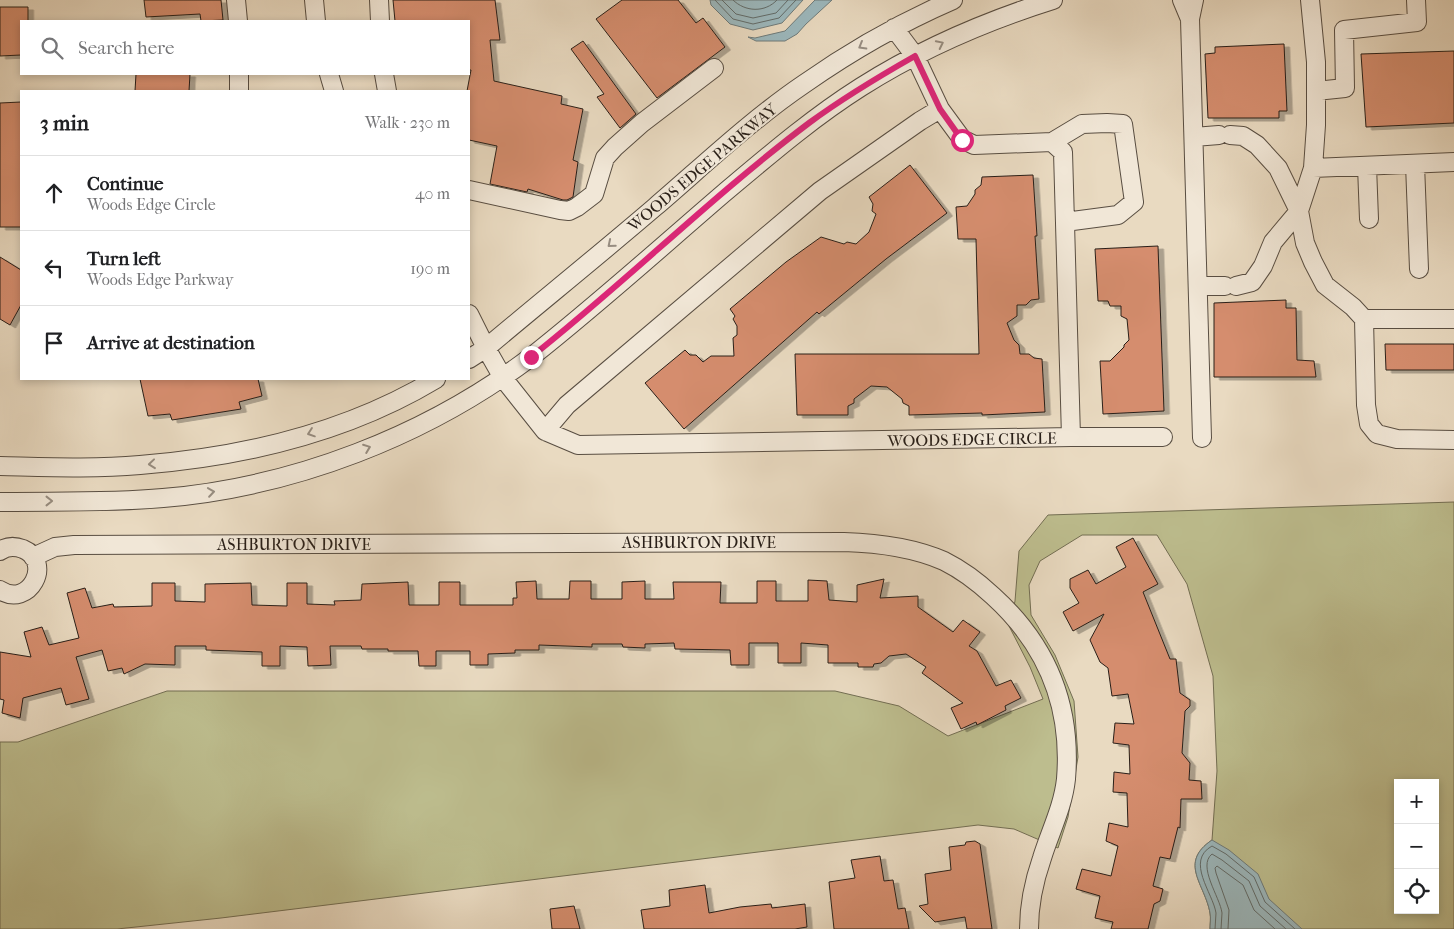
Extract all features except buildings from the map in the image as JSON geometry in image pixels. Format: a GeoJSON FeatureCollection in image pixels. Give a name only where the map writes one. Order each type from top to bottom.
{"type":"FeatureCollection","features":[{"type":"Feature","properties":{"kind":"street"},"geometry":{"type":"LineString","coordinates":[[236,0],[238,20]]}},
{"type":"Feature","properties":{"kind":"street"},"geometry":{"type":"LineString","coordinates":[[314,0],[316,20]]}},
{"type":"Feature","properties":{"kind":"street"},"geometry":{"type":"LineString","coordinates":[[379,0],[380,20]]}},
{"type":"Feature","properties":{"kind":"street","name":"WOODS EDGE PARKWAY"},"geometry":{"type":"LineString","coordinates":[[470,358],[486,348],[762,116],[810,79],[894,28],[952,0]]}},
{"type":"Feature","properties":{"kind":"street","name":"WOODS EDGE PARKWAY"},"geometry":{"type":"LineString","coordinates":[[0,502],[103,501],[164,498],[217,492],[286,476],[332,461],[375,445],[424,422],[503,378],[551,342],[756,166],[810,123],[861,87],[915,56],[956,36],[1008,14],[1053,0]]}},
{"type":"Feature","properties":{"kind":"street"},"geometry":{"type":"LineString","coordinates":[[1182,0],[1190,19]]}},
{"type":"Feature","properties":{"kind":"street"},"geometry":{"type":"LineString","coordinates":[[1194,0],[1190,19],[1202,438]]}},
{"type":"Feature","properties":{"kind":"street"},"geometry":{"type":"LineString","coordinates":[[1198,286],[1231,286],[1252,282],[1263,266],[1273,242],[1300,211],[1313,168],[1316,126],[1316,62],[1310,0]]}},
{"type":"Feature","properties":{"kind":"street"},"geometry":{"type":"LineString","coordinates":[[1316,91],[1346,88],[1344,30],[1418,22],[1416,0]]}},
{"type":"Feature","properties":{"kind":"street"},"geometry":{"type":"LineString","coordinates":[[894,28],[915,56],[940,109],[962,140],[974,145],[1052,142],[1082,124],[1123,124],[1134,202],[1118,215],[1065,222]]}},
{"type":"Feature","properties":{"kind":"street"},"geometry":{"type":"LineString","coordinates":[[470,190],[560,210],[569,211],[577,207],[594,194],[605,158],[615,147],[642,123],[714,68]]}},
{"type":"Feature","properties":{"kind":"street"},"geometry":{"type":"LineString","coordinates":[[239,75],[239,90]]}},
{"type":"Feature","properties":{"kind":"street"},"geometry":{"type":"LineString","coordinates":[[329,75],[334,90]]}},
{"type":"Feature","properties":{"kind":"street"},"geometry":{"type":"LineString","coordinates":[[384,75],[387,90]]}},
{"type":"Feature","properties":{"kind":"street"},"geometry":{"type":"LineString","coordinates":[[545,431],[567,405],[820,191],[940,109]]}},
{"type":"Feature","properties":{"kind":"street"},"geometry":{"type":"LineString","coordinates":[[1194,137],[1243,136],[1257,145],[1278,168],[1300,211],[1305,243],[1326,285],[1353,307],[1364,319],[1366,405],[1369,424],[1377,434],[1397,439],[1454,440]]}},
{"type":"Feature","properties":{"kind":"street","name":"WOODS EDGE CIRCLE"},"geometry":{"type":"LineString","coordinates":[[470,316],[503,378],[545,431],[578,445],[1071,438],[1063,152],[1052,142]]}},
{"type":"Feature","properties":{"kind":"street"},"geometry":{"type":"LineString","coordinates":[[1313,168],[1454,162]]}},
{"type":"Feature","properties":{"kind":"street"},"geometry":{"type":"LineString","coordinates":[[1415,164],[1419,269]]}},
{"type":"Feature","properties":{"kind":"street"},"geometry":{"type":"LineString","coordinates":[[1367,166],[1369,219]]}},
{"type":"Feature","properties":{"kind":"street"},"geometry":{"type":"LineString","coordinates":[[1364,319],[1454,319]]}},
{"type":"Feature","properties":{"kind":"street"},"geometry":{"type":"LineString","coordinates":[[0,466],[95,467],[140,465],[205,458],[250,450],[345,422],[392,402],[434,380]]}},
{"type":"Feature","properties":{"kind":"street"},"geometry":{"type":"LineString","coordinates":[[1071,438],[1163,437]]}},
{"type":"Feature","properties":{"kind":"street","name":"ASHBURTON DRIVE"},"geometry":{"type":"LineString","coordinates":[[33,557],[55,547],[74,545],[844,542],[871,543],[895,547],[942,561],[958,569],[984,588],[1005,606],[1024,628],[1046,664],[1062,711],[1067,749],[1066,780],[1060,808],[1041,860],[1033,890],[1029,929]]}},
{"type":"Feature","properties":{"kind":"street"},"geometry":{"type":"LineString","coordinates":[[0,551],[11,547],[26,550],[36,562],[37,570],[36,578],[26,591],[19,594],[10,594],[0,590]]}},
{"type":"Feature","properties":{"kind":"green space"},"geometry":{"type":"Polygon","coordinates":[[[1454,502],[1454,929],[1210,929],[1210,913],[1195,866],[1197,857],[1202,849],[1212,840],[1217,771],[1213,676],[1187,584],[1157,535],[1082,535],[1040,561],[1029,585],[1031,615],[1055,655],[1074,701],[1078,757],[1068,817],[1058,848],[1014,829],[978,825],[221,918],[117,929],[0,929],[0,742],[18,742],[167,691],[835,691],[899,706],[948,736],[1043,699],[1030,667],[1009,626],[1015,601],[1019,551],[1048,515],[1454,502]]]}},
{"type":"Feature","properties":{"kind":"water"},"geometry":{"type":"Polygon","coordinates":[[[710,0],[803,0],[782,23],[753,30],[730,24],[711,5],[710,0]]]}},
{"type":"Feature","properties":{"kind":"water"},"geometry":{"type":"Polygon","coordinates":[[[815,0],[832,0],[797,34],[785,41],[756,41],[748,37],[755,38],[785,31],[815,0]]]}},
{"type":"Feature","properties":{"kind":"water"},"geometry":{"type":"Polygon","coordinates":[[[1212,840],[1229,850],[1258,874],[1269,899],[1302,929],[1210,929],[1210,913],[1195,866],[1197,857],[1202,849],[1212,840]]]}},
{"type":"Feature","properties":{"kind":"route"},"geometry":{"type":"LineString","coordinates":[[531,357],[551,342],[756,166],[810,123],[861,87],[915,56],[940,109],[962,140]]}}]}
